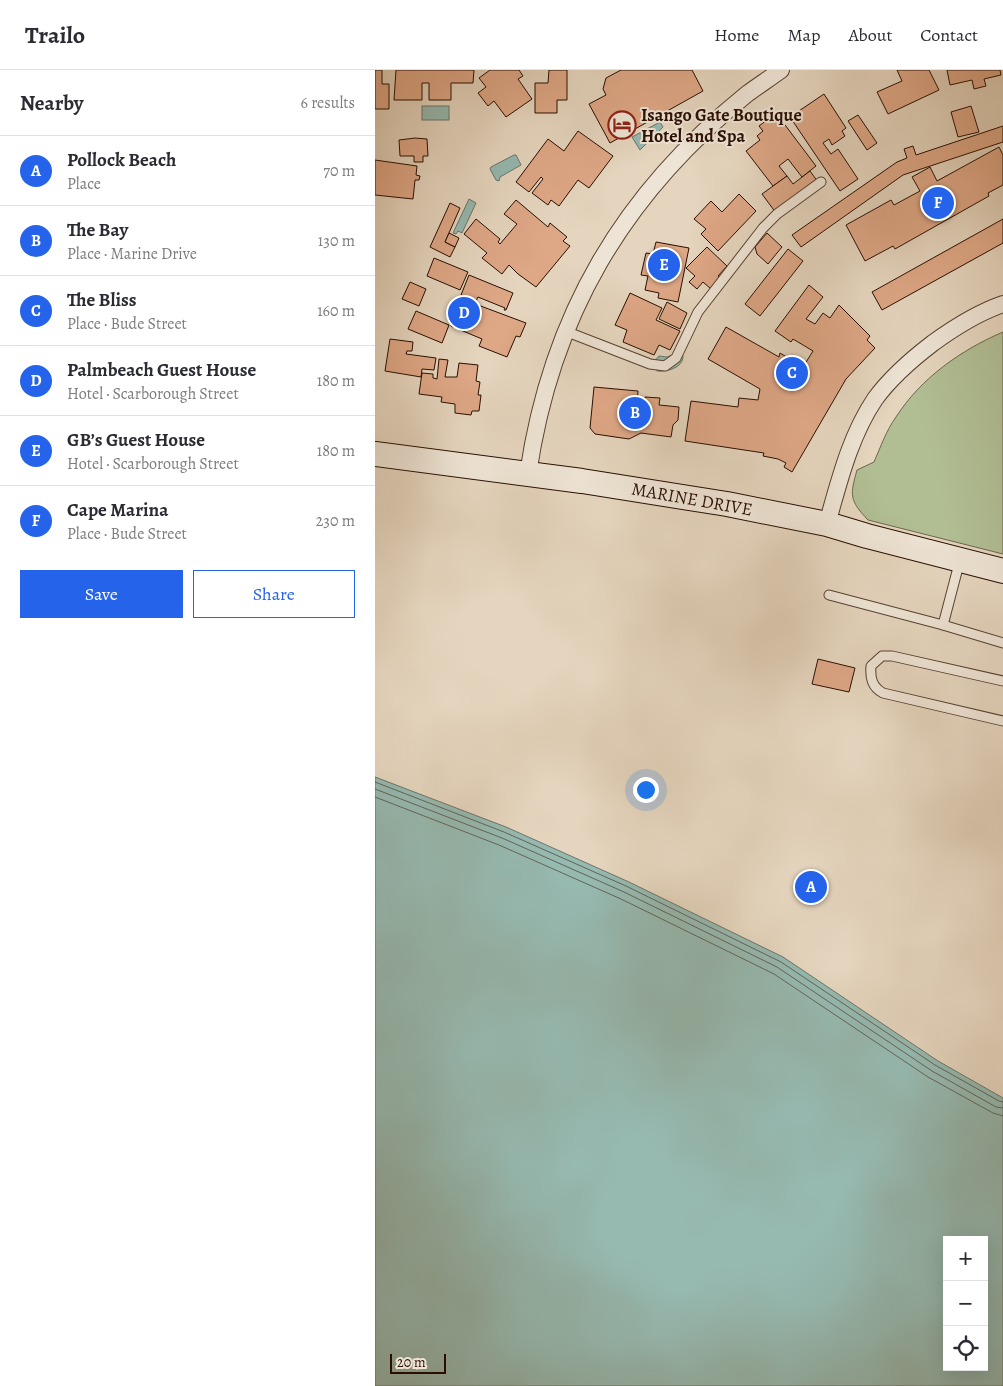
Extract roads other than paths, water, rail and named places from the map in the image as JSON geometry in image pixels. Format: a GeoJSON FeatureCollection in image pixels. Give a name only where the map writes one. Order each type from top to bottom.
{"type":"FeatureCollection","features":[{"type":"Feature","properties":{"kind":"main road","name":"MARINE DRIVE"},"geometry":{"type":"LineString","coordinates":[[375,454],[672,494],[827,524],[1003,571]]}},
{"type":"Feature","properties":{"kind":"street"},"geometry":{"type":"LineString","coordinates":[[528,474],[533,434],[565,331],[606,249],[647,193],[685,151],[707,129],[749,93],[781,70]]}},
{"type":"Feature","properties":{"kind":"street"},"geometry":{"type":"LineString","coordinates":[[827,524],[850,450],[865,416],[886,386],[919,361],[941,337],[970,318],[1003,304]]}},
{"type":"Feature","properties":{"kind":"lane"},"geometry":{"type":"LineString","coordinates":[[565,331],[650,364],[665,366],[676,358],[698,312],[763,228],[777,214],[821,182]]}},
{"type":"Feature","properties":{"kind":"lane"},"geometry":{"type":"LineString","coordinates":[[943,625],[960,559]]}},
{"type":"Feature","properties":{"kind":"lane"},"geometry":{"type":"LineString","coordinates":[[829,595],[1003,643]]}},
{"type":"Feature","properties":{"kind":"lane"},"geometry":{"type":"LineString","coordinates":[[1003,681],[892,656],[882,656],[871,666],[870,674],[872,683],[883,693],[1003,721]]}},
{"type":"Feature","properties":{"kind":"water"},"geometry":{"type":"Polygon","coordinates":[[[422,106],[449,106],[449,120],[422,120],[422,106]]]}},
{"type":"Feature","properties":{"kind":"water"},"geometry":{"type":"Polygon","coordinates":[[[660,122],[663,127],[640,150],[632,137],[660,122]]]}},
{"type":"Feature","properties":{"kind":"water"},"geometry":{"type":"Polygon","coordinates":[[[516,155],[521,165],[500,177],[499,181],[496,180],[490,169],[491,167],[516,155]]]}},
{"type":"Feature","properties":{"kind":"water"},"geometry":{"type":"Polygon","coordinates":[[[469,199],[476,203],[462,233],[458,231],[456,234],[453,233],[469,199]]]}},
{"type":"Feature","properties":{"kind":"water"},"geometry":{"type":"Polygon","coordinates":[[[680,352],[683,356],[680,364],[670,370],[657,371],[653,363],[659,356],[667,357],[680,352]]]}},
{"type":"Feature","properties":{"kind":"water"},"geometry":{"type":"Polygon","coordinates":[[[375,777],[506,827],[629,882],[783,957],[938,1061],[1003,1098],[1003,1386],[375,1386],[375,777]]]}},
{"type":"Feature","properties":{"kind":"place","name":"Isango Gate Boutique Hotel and Spa"},"geometry":{"type":"Point","coordinates":[622,125]}},
{"type":"Feature","properties":{"kind":"place","name":"Cape Marina"},"geometry":{"type":"Point","coordinates":[938,203]}},
{"type":"Feature","properties":{"kind":"place","name":"GB’s Guest House"},"geometry":{"type":"Point","coordinates":[664,265]}},
{"type":"Feature","properties":{"kind":"place","name":"Palmbeach Guest House"},"geometry":{"type":"Point","coordinates":[464,313]}},
{"type":"Feature","properties":{"kind":"place","name":"The Bliss"},"geometry":{"type":"Point","coordinates":[792,373]}},
{"type":"Feature","properties":{"kind":"place","name":"The Bay"},"geometry":{"type":"Point","coordinates":[635,413]}},
{"type":"Feature","properties":{"kind":"place","name":"Pollock Beach"},"geometry":{"type":"Point","coordinates":[811,887]}}]}
